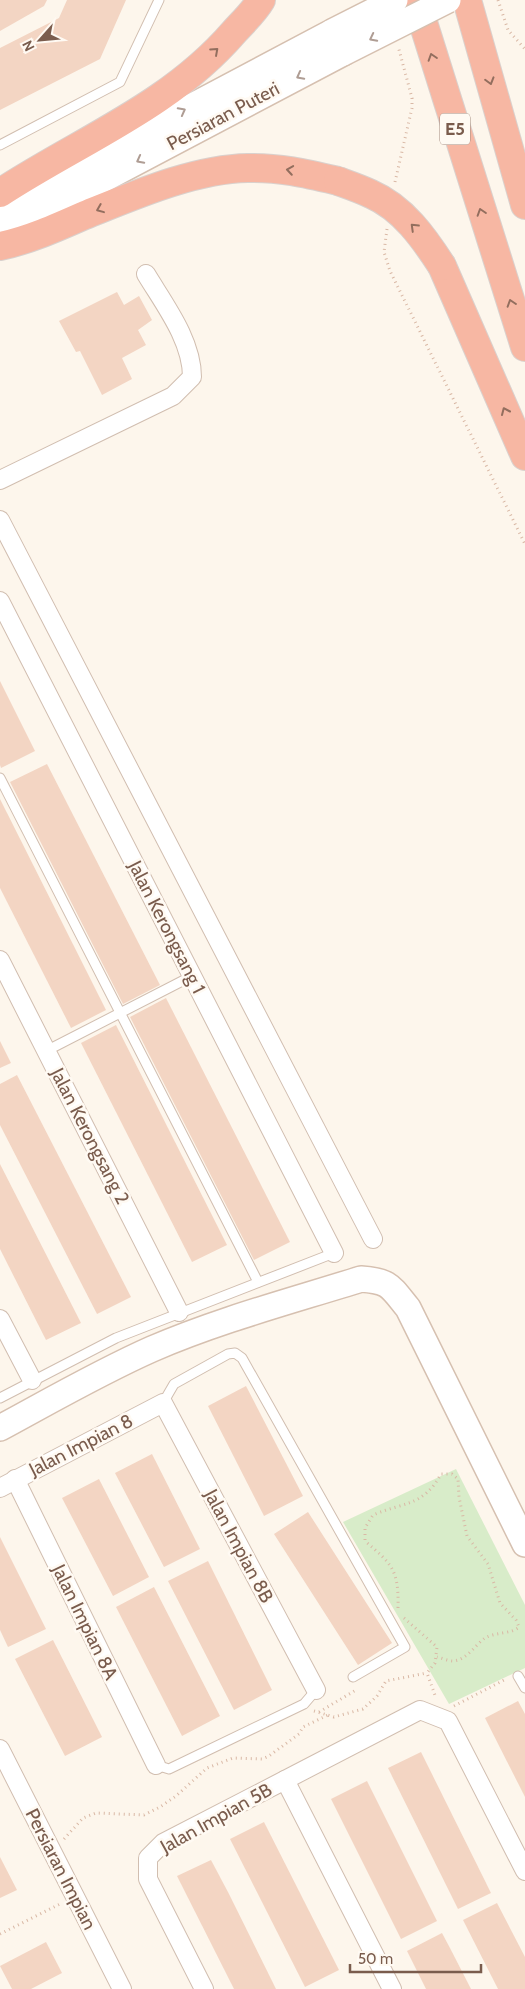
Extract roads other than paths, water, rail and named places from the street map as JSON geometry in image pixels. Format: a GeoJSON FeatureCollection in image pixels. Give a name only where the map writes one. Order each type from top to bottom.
{"type":"FeatureCollection","features":[{"type":"Feature","properties":{"kind":"highway"},"geometry":{"type":"LineString","coordinates":[[0,193],[124,122],[172,90],[222,45],[261,0]]}},
{"type":"Feature","properties":{"kind":"highway","name":"E5"},"geometry":{"type":"LineString","coordinates":[[416,0],[525,347]]}},
{"type":"Feature","properties":{"kind":"highway"},"geometry":{"type":"LineString","coordinates":[[468,0],[525,205]]}},
{"type":"Feature","properties":{"kind":"highway"},"geometry":{"type":"LineString","coordinates":[[0,246],[45,232],[147,190],[210,173],[247,168],[276,168],[338,181],[373,194],[402,216],[422,235],[442,266],[525,456]]}},
{"type":"Feature","properties":{"kind":"street","name":"Persiaran Puteri"},"geometry":{"type":"LineString","coordinates":[[0,234],[337,42],[395,0]]}},
{"type":"Feature","properties":{"kind":"street","name":"Persiaran Puteri"},"geometry":{"type":"LineString","coordinates":[[0,208],[337,42],[448,0]]}},
{"type":"Feature","properties":{"kind":"street"},"geometry":{"type":"LineString","coordinates":[[0,480],[173,396],[192,377],[192,363],[183,338],[146,274]]}},
{"type":"Feature","properties":{"kind":"street"},"geometry":{"type":"LineString","coordinates":[[0,520],[373,1239]]}},
{"type":"Feature","properties":{"kind":"street","name":"Jalan Kerongsang 1"},"geometry":{"type":"LineString","coordinates":[[0,601],[334,1253]]}},
{"type":"Feature","properties":{"kind":"street","name":"Jalan Kerongsang 2"},"geometry":{"type":"LineString","coordinates":[[0,960],[179,1312]]}},
{"type":"Feature","properties":{"kind":"street"},"geometry":{"type":"LineString","coordinates":[[0,1428],[76,1386],[160,1346],[210,1327],[361,1279],[381,1280],[393,1290],[408,1308],[525,1544]]}},
{"type":"Feature","properties":{"kind":"street"},"geometry":{"type":"LineString","coordinates":[[0,1319],[32,1380]]}},
{"type":"Feature","properties":{"kind":"street","name":"Jalan Impian 8"},"geometry":{"type":"LineString","coordinates":[[7,1484],[163,1403]]}},
{"type":"Feature","properties":{"kind":"street","name":"Jalan Impian 8B"},"geometry":{"type":"LineString","coordinates":[[163,1403],[316,1690]]}},
{"type":"Feature","properties":{"kind":"street","name":"Jalan Impian 8A"},"geometry":{"type":"LineString","coordinates":[[7,1484],[156,1765]]}},
{"type":"Feature","properties":{"kind":"street"},"geometry":{"type":"LineString","coordinates":[[285,1780],[420,1710],[436,1716],[448,1721],[525,1871]]}},
{"type":"Feature","properties":{"kind":"street","name":"Persiaran Impian"},"geometry":{"type":"LineString","coordinates":[[0,1749],[122,1989]]}},
{"type":"Feature","properties":{"kind":"street","name":"Jalan Impian 5B"},"geometry":{"type":"LineString","coordinates":[[204,1989],[148,1879],[148,1858],[163,1843],[285,1780],[392,1989]]}},
{"type":"Feature","properties":{"kind":"lane"},"geometry":{"type":"LineString","coordinates":[[1,142],[120,82],[159,0]]}},
{"type":"Feature","properties":{"kind":"lane"},"geometry":{"type":"LineString","coordinates":[[0,778],[258,1282]]}},
{"type":"Feature","properties":{"kind":"lane"},"geometry":{"type":"LineString","coordinates":[[46,1051],[192,976]]}},
{"type":"Feature","properties":{"kind":"lane"},"geometry":{"type":"LineString","coordinates":[[0,1398],[116,1338],[334,1253]]}},
{"type":"Feature","properties":{"kind":"lane"},"geometry":{"type":"LineString","coordinates":[[163,1403],[174,1384],[228,1354],[235,1354],[242,1358],[405,1647],[353,1677]]}},
{"type":"Feature","properties":{"kind":"lane"},"geometry":{"type":"LineString","coordinates":[[518,1676],[525,1688]]}},
{"type":"Feature","properties":{"kind":"lane"},"geometry":{"type":"LineString","coordinates":[[156,1765],[170,1769],[304,1704],[316,1690]]}}]}
